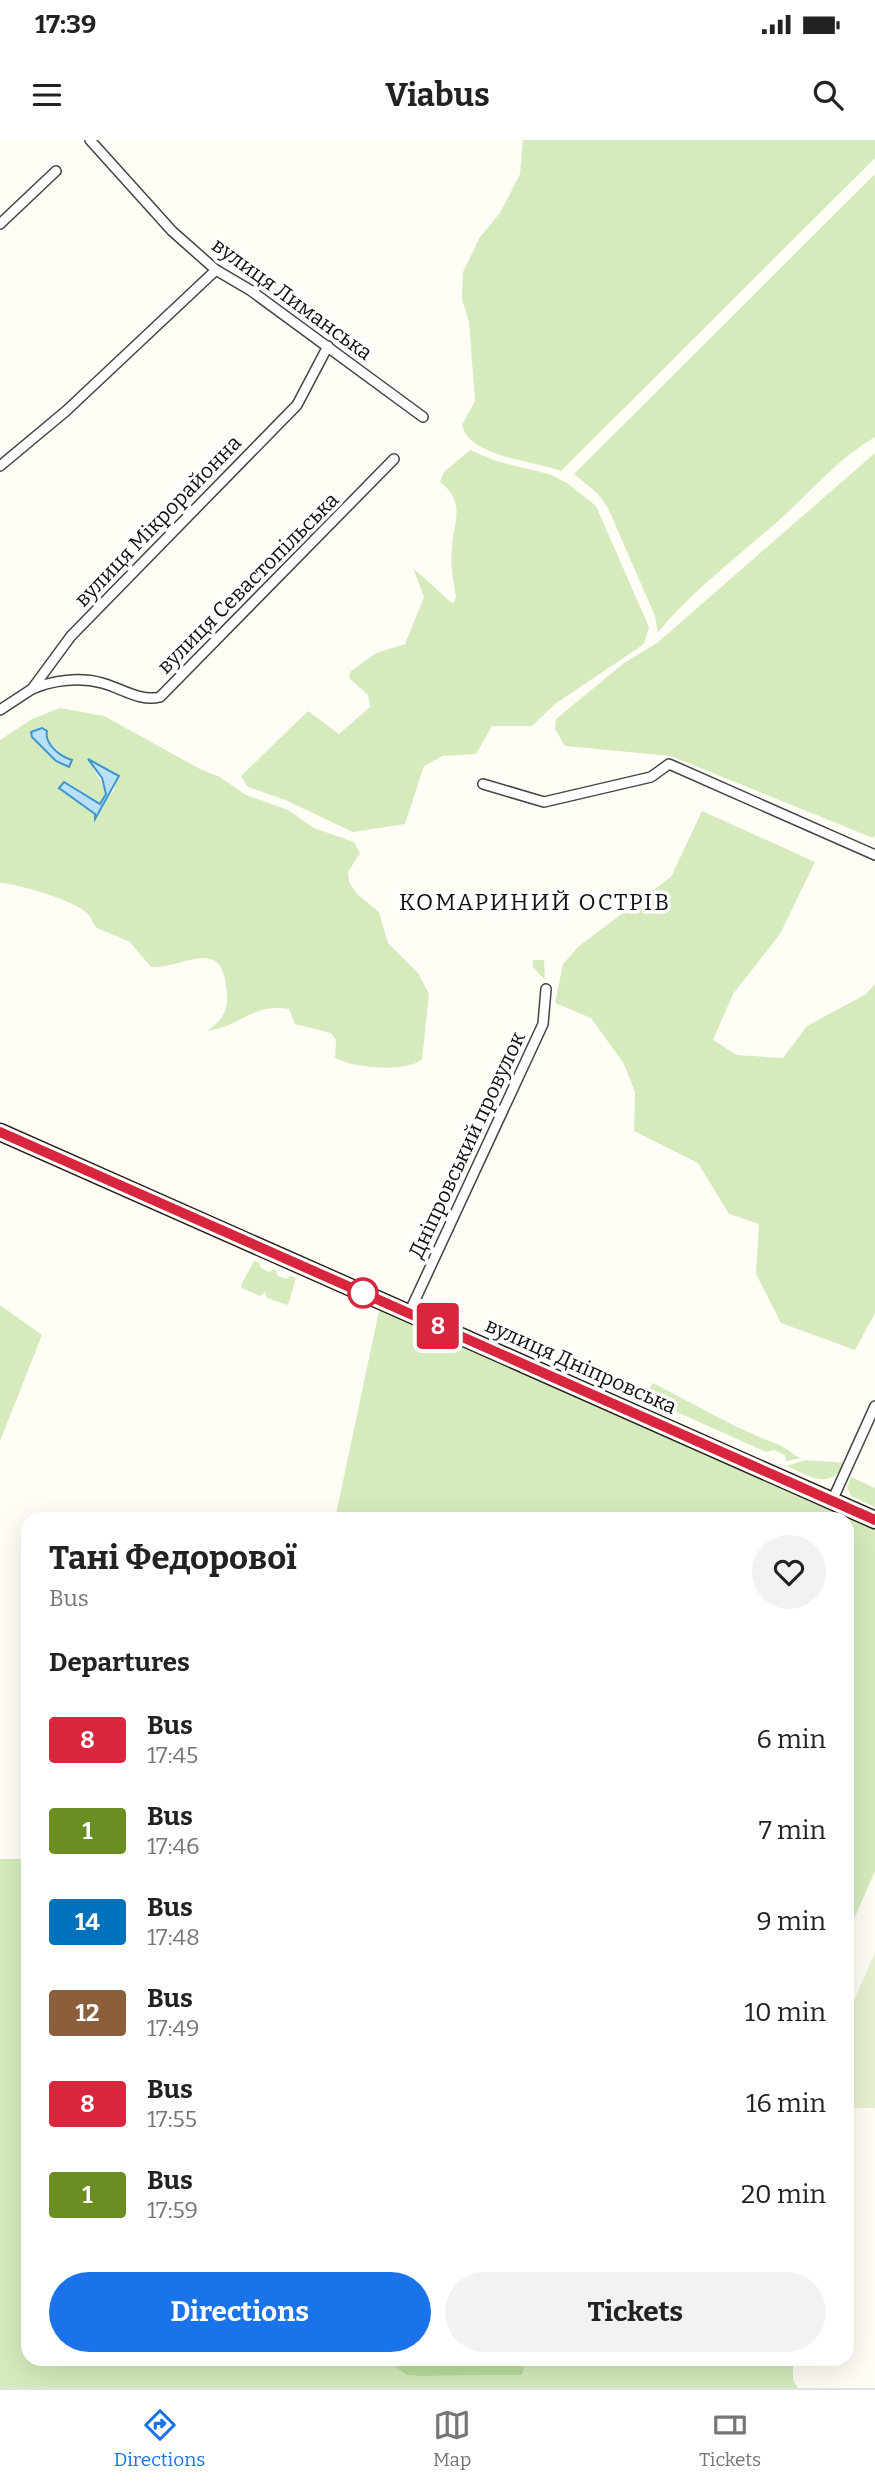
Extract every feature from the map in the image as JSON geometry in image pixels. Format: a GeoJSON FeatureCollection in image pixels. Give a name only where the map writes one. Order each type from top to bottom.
{"type":"FeatureCollection","features":[{"type":"Feature","properties":{"kind":"highway","name":"вулиця Дніпровська"},"geometry":{"type":"LineString","coordinates":[[0,1132],[875,1520]]}},
{"type":"Feature","properties":{"kind":"street","name":"вулиця Лиманська"},"geometry":{"type":"LineString","coordinates":[[90,140],[172,231],[216,270],[250,290],[423,417]]}},
{"type":"Feature","properties":{"kind":"street"},"geometry":{"type":"LineString","coordinates":[[0,224],[56,171]]}},
{"type":"Feature","properties":{"kind":"street"},"geometry":{"type":"LineString","coordinates":[[0,467],[66,411],[216,270]]}},
{"type":"Feature","properties":{"kind":"street","name":"вулиця Мікрорайонна"},"geometry":{"type":"LineString","coordinates":[[0,710],[32,689],[71,636],[297,405],[328,346]]}},
{"type":"Feature","properties":{"kind":"street","name":"вулиця Севастопільська"},"geometry":{"type":"LineString","coordinates":[[32,689],[49,683],[91,680],[146,699],[160,697],[394,459]]}},
{"type":"Feature","properties":{"kind":"street"},"geometry":{"type":"LineString","coordinates":[[482,784],[544,802],[651,777],[669,764],[875,855]]}},
{"type":"Feature","properties":{"kind":"street","name":"Дніпровський провулок"},"geometry":{"type":"LineString","coordinates":[[409,1313],[542,1024],[547,989]]}},
{"type":"Feature","properties":{"kind":"street"},"geometry":{"type":"LineString","coordinates":[[832,1501],[875,1406]]}},
{"type":"Feature","properties":{"kind":"green space"},"geometry":{"type":"Polygon","coordinates":[[[523,140],[875,140],[875,158],[561,471],[490,451],[467,436],[462,425],[475,401],[469,322],[462,299],[463,272],[480,237],[500,213],[520,174],[523,140]]]}},
{"type":"Feature","properties":{"kind":"green space"},"geometry":{"type":"Polygon","coordinates":[[[875,174],[875,437],[836,466],[777,522],[700,588],[658,632],[655,616],[608,508],[598,494],[574,474],[875,174]]]}},
{"type":"Feature","properties":{"kind":"green space"},"geometry":{"type":"Polygon","coordinates":[[[470,450],[496,461],[549,474],[567,483],[596,506],[649,627],[644,644],[555,704],[532,726],[492,726],[476,754],[443,756],[424,766],[405,824],[353,832],[285,800],[248,787],[241,776],[308,711],[339,734],[370,707],[368,695],[349,678],[350,672],[376,653],[405,644],[424,597],[413,568],[453,604],[456,597],[451,553],[457,512],[453,497],[440,482],[444,472],[470,450]]]}},
{"type":"Feature","properties":{"kind":"green space"},"geometry":{"type":"Polygon","coordinates":[[[875,453],[873,838],[671,756],[565,746],[555,729],[556,719],[624,663],[657,643],[875,453]]]}},
{"type":"Feature","properties":{"kind":"green space"},"geometry":{"type":"Polygon","coordinates":[[[60,708],[104,716],[200,769],[220,777],[246,795],[288,810],[314,828],[354,842],[360,853],[348,872],[349,882],[357,894],[379,912],[388,943],[418,973],[429,994],[422,1059],[405,1066],[380,1068],[335,1058],[336,1040],[331,1033],[295,1024],[289,1009],[266,1009],[207,1031],[220,1020],[226,1007],[224,976],[219,964],[211,959],[201,958],[151,967],[130,942],[97,928],[82,909],[47,894],[0,883],[0,740],[32,719],[60,708]],[[42,728],[32,737],[56,761],[69,760],[49,742],[42,728]],[[89,760],[106,794],[100,804],[70,784],[66,791],[93,813],[114,790],[116,773],[89,760]]]}},
{"type":"Feature","properties":{"kind":"green space"},"geometry":{"type":"Polygon","coordinates":[[[702,811],[815,862],[780,934],[733,994],[713,1040],[737,1055],[783,1058],[807,1026],[866,994],[875,984],[875,1313],[855,1350],[781,1323],[756,1274],[759,1224],[729,1214],[698,1163],[634,1131],[635,1092],[624,1064],[591,1018],[555,1003],[563,964],[579,946],[671,877],[702,811]]]}},
{"type":"Feature","properties":{"kind":"green space"},"geometry":{"type":"Polygon","coordinates":[[[533,960],[544,960],[545,980],[533,967],[533,960]]]}},
{"type":"Feature","properties":{"kind":"green space"},"geometry":{"type":"Polygon","coordinates":[[[254,1261],[269,1272],[275,1269],[278,1276],[296,1278],[288,1305],[267,1298],[265,1292],[260,1296],[242,1288],[241,1285],[254,1261]]]}},
{"type":"Feature","properties":{"kind":"green space"},"geometry":{"type":"Polygon","coordinates":[[[382,1297],[875,1517],[875,1871],[854,1919],[854,1512],[336,1512],[382,1297]]]}},
{"type":"Feature","properties":{"kind":"green space"},"geometry":{"type":"Polygon","coordinates":[[[0,1305],[42,1335],[0,1441],[0,1305]]]}},
{"type":"Feature","properties":{"kind":"green space"},"geometry":{"type":"Polygon","coordinates":[[[653,1383],[730,1423],[780,1445],[801,1458],[786,1461],[785,1455],[774,1450],[766,1452],[643,1397],[653,1383]]]}},
{"type":"Feature","properties":{"kind":"green space"},"geometry":{"type":"Polygon","coordinates":[[[805,1460],[846,1463],[839,1472],[826,1479],[812,1477],[787,1466],[805,1460]]]}},
{"type":"Feature","properties":{"kind":"green space"},"geometry":{"type":"Polygon","coordinates":[[[851,1477],[875,1488],[875,1507],[851,1496],[847,1487],[851,1477]]]}},
{"type":"Feature","properties":{"kind":"green space"},"geometry":{"type":"Polygon","coordinates":[[[0,1859],[21,1859],[21,2366],[396,2366],[405,2375],[421,2376],[521,2375],[524,2366],[793,2366],[793,2380],[798,2388],[0,2388],[0,1859]]]}},
{"type":"Feature","properties":{"kind":"green space"},"geometry":{"type":"Polygon","coordinates":[[[875,1952],[875,2108],[854,2108],[854,2001],[875,1952]]]}},
{"type":"Feature","properties":{"kind":"green space"},"geometry":{"type":"Polygon","coordinates":[[[525,2366],[522,2375],[421,2376],[406,2375],[396,2367],[525,2366]]]}},
{"type":"Feature","properties":{"kind":"water"},"geometry":{"type":"Polygon","coordinates":[[[42,728],[47,731],[48,741],[54,749],[72,760],[69,767],[56,761],[32,737],[31,732],[42,728]]]}},
{"type":"Feature","properties":{"kind":"water"},"geometry":{"type":"Polygon","coordinates":[[[88,759],[119,776],[95,819],[95,814],[59,788],[64,782],[100,804],[106,794],[102,778],[88,759]]]}},
{"type":"Feature","properties":{"kind":"bus line","name":"8"},"geometry":{"type":"LineString","coordinates":[[0,1132],[875,1520]]}},
{"type":"Feature","properties":{"kind":"district","name":"КОМАРИНИЙ ОСТРІВ"},"geometry":{"type":"Point","coordinates":[535,902]}}]}
